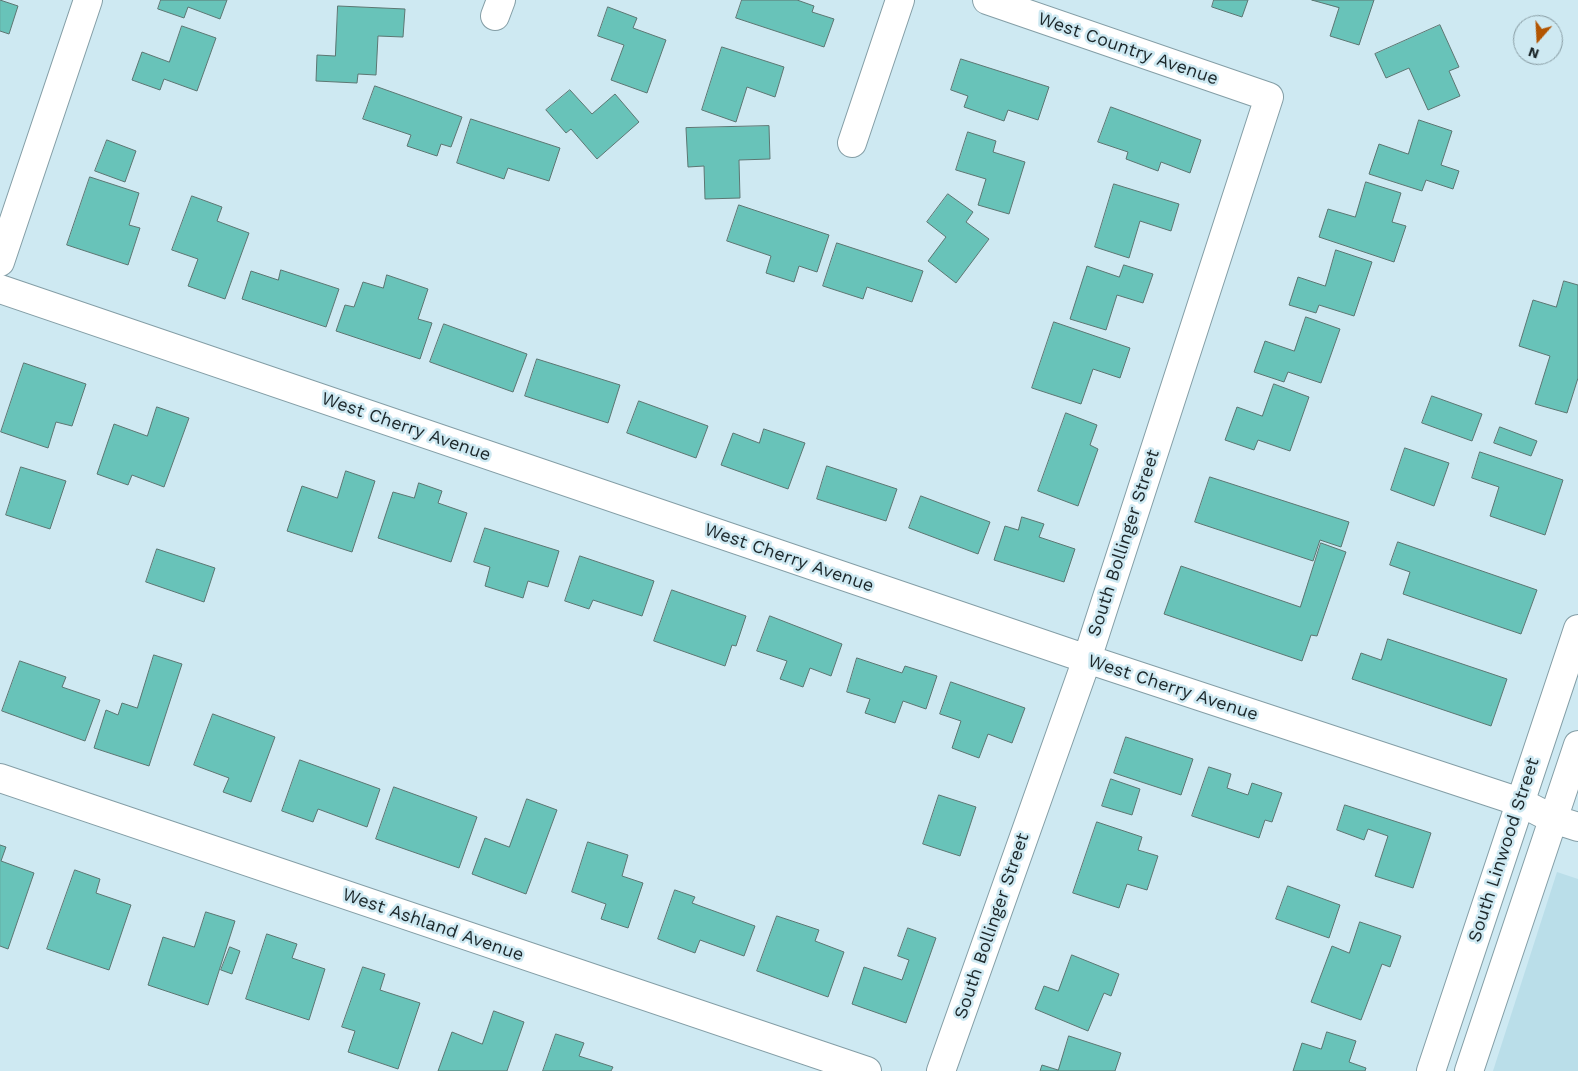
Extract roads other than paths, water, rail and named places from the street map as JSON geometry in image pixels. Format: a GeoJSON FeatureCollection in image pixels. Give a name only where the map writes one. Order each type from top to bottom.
{"type":"FeatureCollection","features":[{"type":"Feature","properties":{"kind":"street"},"geometry":{"type":"LineString","coordinates":[[0,262],[88,0]]}},
{"type":"Feature","properties":{"kind":"street"},"geometry":{"type":"LineString","coordinates":[[852,142],[900,0]]}},
{"type":"Feature","properties":{"kind":"street","name":"West Country Avenue"},"geometry":{"type":"LineString","coordinates":[[987,0],[1269,97]]}},
{"type":"Feature","properties":{"kind":"street","name":"South Bollinger Street"},"geometry":{"type":"LineString","coordinates":[[941,1071],[1086,659],[1269,97]]}},
{"type":"Feature","properties":{"kind":"street","name":"West Cherry Avenue"},"geometry":{"type":"LineString","coordinates":[[0,289],[1086,659],[1520,802],[1566,823]]}},
{"type":"Feature","properties":{"kind":"street","name":"South Linwood Street"},"geometry":{"type":"LineString","coordinates":[[1431,1071],[1578,629]]}},
{"type":"Feature","properties":{"kind":"street","name":"South Linwood Street"},"geometry":{"type":"LineString","coordinates":[[1469,1071],[1566,823],[1578,745]]}},
{"type":"Feature","properties":{"kind":"street","name":"West Ashland Avenue"},"geometry":{"type":"LineString","coordinates":[[0,778],[867,1071]]}}]}
